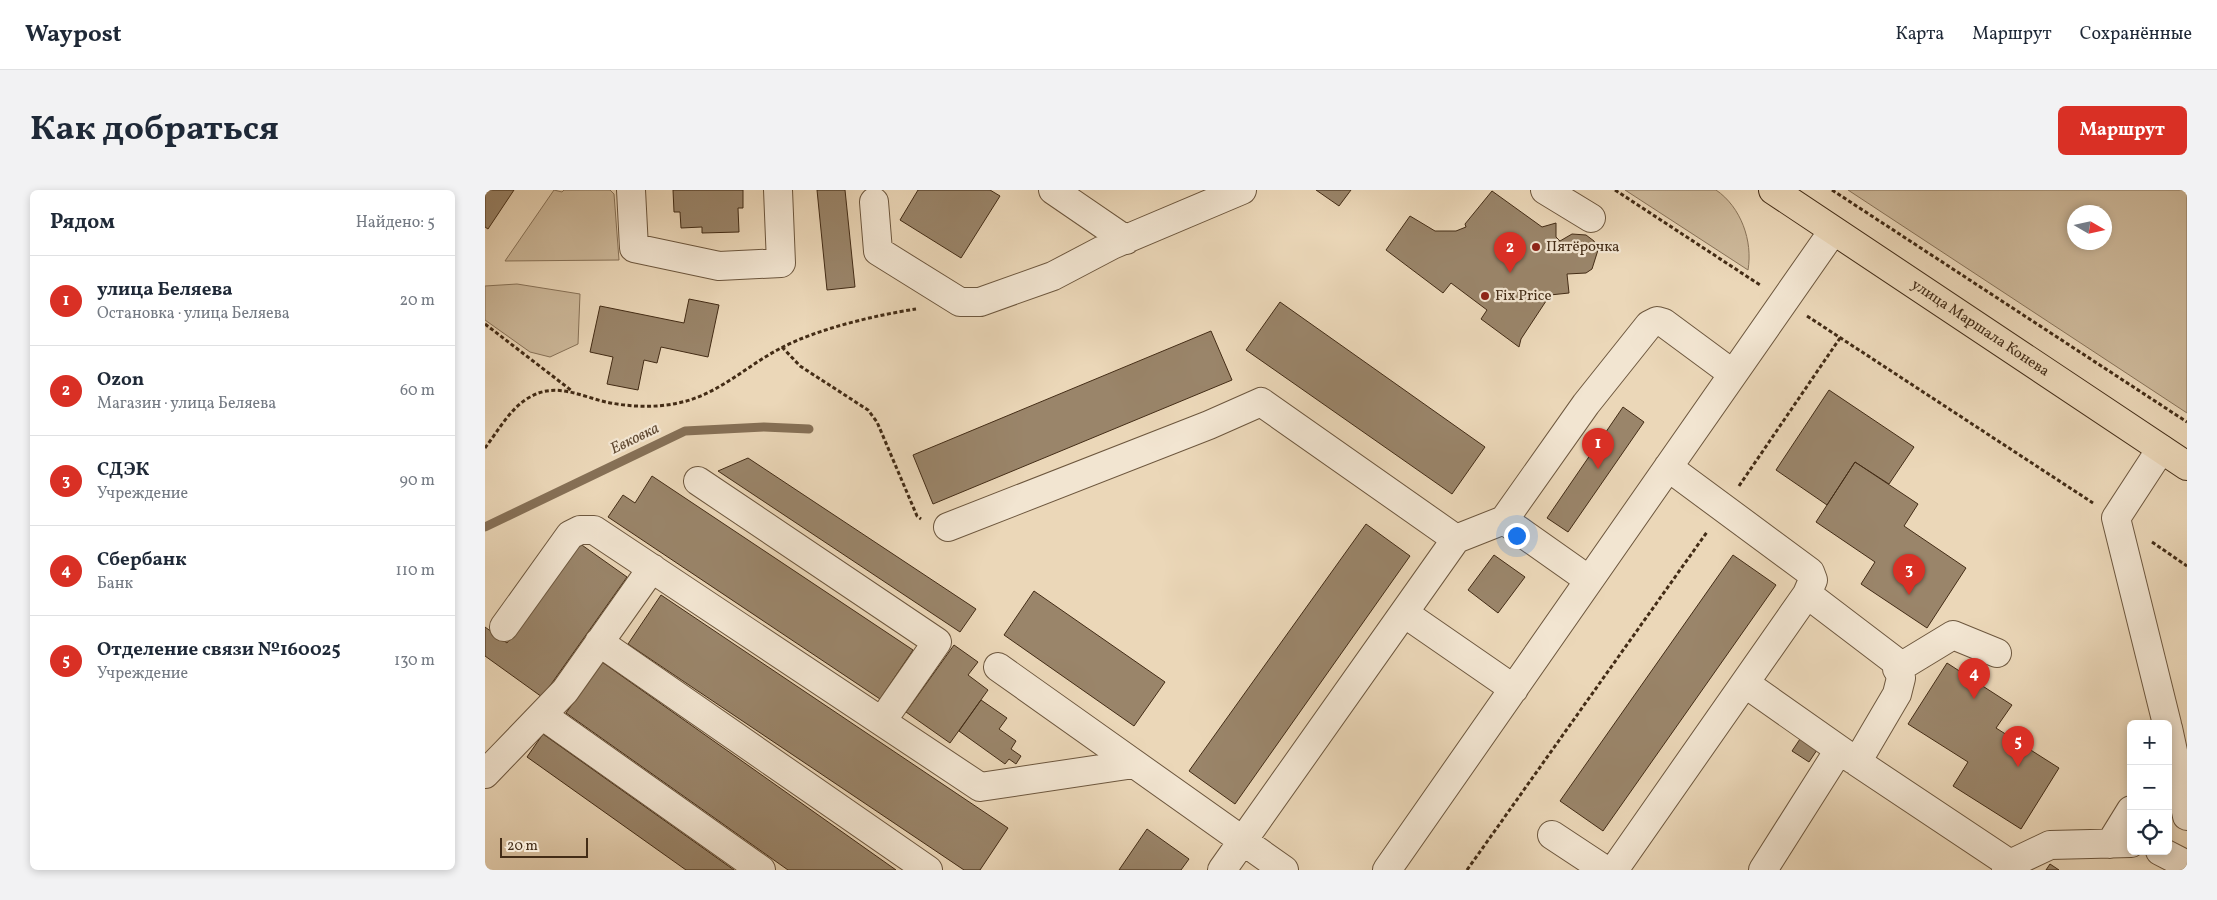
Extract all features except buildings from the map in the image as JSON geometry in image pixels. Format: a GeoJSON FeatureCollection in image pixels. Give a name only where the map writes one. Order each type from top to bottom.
{"type":"FeatureCollection","features":[{"type":"Feature","properties":{"kind":"main road","name":"улица Маршала Конева"},"geometry":{"type":"LineString","coordinates":[[1773,190],[2187,466]]}},
{"type":"Feature","properties":{"kind":"street"},"geometry":{"type":"LineString","coordinates":[[631,190],[633,248],[719,266],[781,263],[778,190]]}},
{"type":"Feature","properties":{"kind":"street"},"geometry":{"type":"LineString","coordinates":[[1053,190],[1126,240]]}},
{"type":"Feature","properties":{"kind":"street"},"geometry":{"type":"LineString","coordinates":[[874,202],[878,251],[960,302],[980,302],[1053,276],[1126,240],[1242,190]]}},
{"type":"Feature","properties":{"kind":"street"},"geometry":{"type":"LineString","coordinates":[[1545,190],[1591,218]]}},
{"type":"Feature","properties":{"kind":"street"},"geometry":{"type":"LineString","coordinates":[[1387,870],[1833,231]]}},
{"type":"Feature","properties":{"kind":"street"},"geometry":{"type":"LineString","coordinates":[[1223,870],[1456,540],[1504,520],[1586,404],[1649,325],[1657,321],[1664,323],[1733,374]]}},
{"type":"Feature","properties":{"kind":"street"},"geometry":{"type":"LineString","coordinates":[[949,527],[1209,425],[1261,402],[1456,540]]}},
{"type":"Feature","properties":{"kind":"street"},"geometry":{"type":"LineString","coordinates":[[2161,449],[2116,518],[2165,720]]}},
{"type":"Feature","properties":{"kind":"street"},"geometry":{"type":"LineString","coordinates":[[1614,870],[1746,684],[1807,594],[1813,580],[1810,572],[1668,467]]}},
{"type":"Feature","properties":{"kind":"street"},"geometry":{"type":"LineString","coordinates":[[698,481],[937,642],[882,721]]}},
{"type":"Feature","properties":{"kind":"street"},"geometry":{"type":"LineString","coordinates":[[1504,520],[1589,580]]}},
{"type":"Feature","properties":{"kind":"street"},"geometry":{"type":"LineString","coordinates":[[504,626],[570,535],[579,530],[587,529],[602,533],[980,787],[1134,764]]}},
{"type":"Feature","properties":{"kind":"street"},"geometry":{"type":"LineString","coordinates":[[485,774],[565,691],[652,568]]}},
{"type":"Feature","properties":{"kind":"street"},"geometry":{"type":"LineString","coordinates":[[1763,870],[1897,694],[1901,678],[1895,661],[1807,594]]}},
{"type":"Feature","properties":{"kind":"street"},"geometry":{"type":"LineString","coordinates":[[1404,613],[1514,689]]}},
{"type":"Feature","properties":{"kind":"street"},"geometry":{"type":"LineString","coordinates":[[1897,669],[1953,636],[1997,653]]}},
{"type":"Feature","properties":{"kind":"street"},"geometry":{"type":"LineString","coordinates":[[599,642],[928,870]]}},
{"type":"Feature","properties":{"kind":"street"},"geometry":{"type":"LineString","coordinates":[[998,667],[1284,870]]}},
{"type":"Feature","properties":{"kind":"street"},"geometry":{"type":"LineString","coordinates":[[1746,684],[2008,867],[2050,845],[2120,844],[2127,822]]}},
{"type":"Feature","properties":{"kind":"street"},"geometry":{"type":"LineString","coordinates":[[542,715],[761,870]]}},
{"type":"Feature","properties":{"kind":"street"},"geometry":{"type":"LineString","coordinates":[[2172,749],[2187,816]]}},
{"type":"Feature","properties":{"kind":"street"},"geometry":{"type":"LineString","coordinates":[[1553,835],[1605,870]]}},
{"type":"Feature","properties":{"kind":"street"},"geometry":{"type":"LineString","coordinates":[[2168,855],[2187,865]]}},
{"type":"Feature","properties":{"kind":"path"},"geometry":{"type":"LineString","coordinates":[[1615,190],[2187,566]]}},
{"type":"Feature","properties":{"kind":"path"},"geometry":{"type":"LineString","coordinates":[[1832,190],[2187,422]]}},
{"type":"Feature","properties":{"kind":"path"},"geometry":{"type":"LineString","coordinates":[[485,448],[516,408],[528,397],[543,391],[556,389],[607,402],[645,407],[678,403],[717,390],[782,347],[887,313],[960,302]]}},
{"type":"Feature","properties":{"kind":"path"},"geometry":{"type":"LineString","coordinates":[[485,324],[575,393]]}},
{"type":"Feature","properties":{"kind":"path"},"geometry":{"type":"LineString","coordinates":[[1467,870],[1724,507],[1840,338]]}},
{"type":"Feature","properties":{"kind":"path"},"geometry":{"type":"LineString","coordinates":[[782,347],[800,366],[868,410],[877,422],[917,516],[925,523],[949,527]]}},
{"type":"Feature","properties":{"kind":"shaded area"},"geometry":{"type":"Polygon","coordinates":[[[554,190],[562,192],[564,190],[610,190],[614,194],[619,260],[505,261],[554,190]]]}},
{"type":"Feature","properties":{"kind":"shaded area"},"geometry":{"type":"Polygon","coordinates":[[[1625,190],[1716,190],[1732,206],[1747,236],[1749,248],[1748,270],[1625,190]]]}},
{"type":"Feature","properties":{"kind":"shaded area"},"geometry":{"type":"Polygon","coordinates":[[[1848,190],[2187,190],[2187,413],[1848,190]]]}},
{"type":"Feature","properties":{"kind":"shaded area"},"geometry":{"type":"Polygon","coordinates":[[[517,284],[580,294],[578,344],[550,357],[530,352],[485,320],[485,286],[517,284]]]}},
{"type":"Feature","properties":{"kind":"waterway","name":"Евковка"},"geometry":{"type":"LineString","coordinates":[[485,527],[685,431],[764,427],[809,429]]}},
{"type":"Feature","properties":{"kind":"place","name":"Пятёрочка"},"geometry":{"type":"Point","coordinates":[1536,247]}},
{"type":"Feature","properties":{"kind":"place","name":"Ozon"},"geometry":{"type":"Point","coordinates":[1510,273]}},
{"type":"Feature","properties":{"kind":"place","name":"Fix Price"},"geometry":{"type":"Point","coordinates":[1485,296]}},
{"type":"Feature","properties":{"kind":"place","name":"улица Беляева"},"geometry":{"type":"Point","coordinates":[1598,469]}},
{"type":"Feature","properties":{"kind":"place","name":"СДЭК"},"geometry":{"type":"Point","coordinates":[1909,595]}},
{"type":"Feature","properties":{"kind":"place","name":"Сбербанк"},"geometry":{"type":"Point","coordinates":[1974,699]}},
{"type":"Feature","properties":{"kind":"place","name":"Отделение связи №160025"},"geometry":{"type":"Point","coordinates":[2018,767]}}]}
